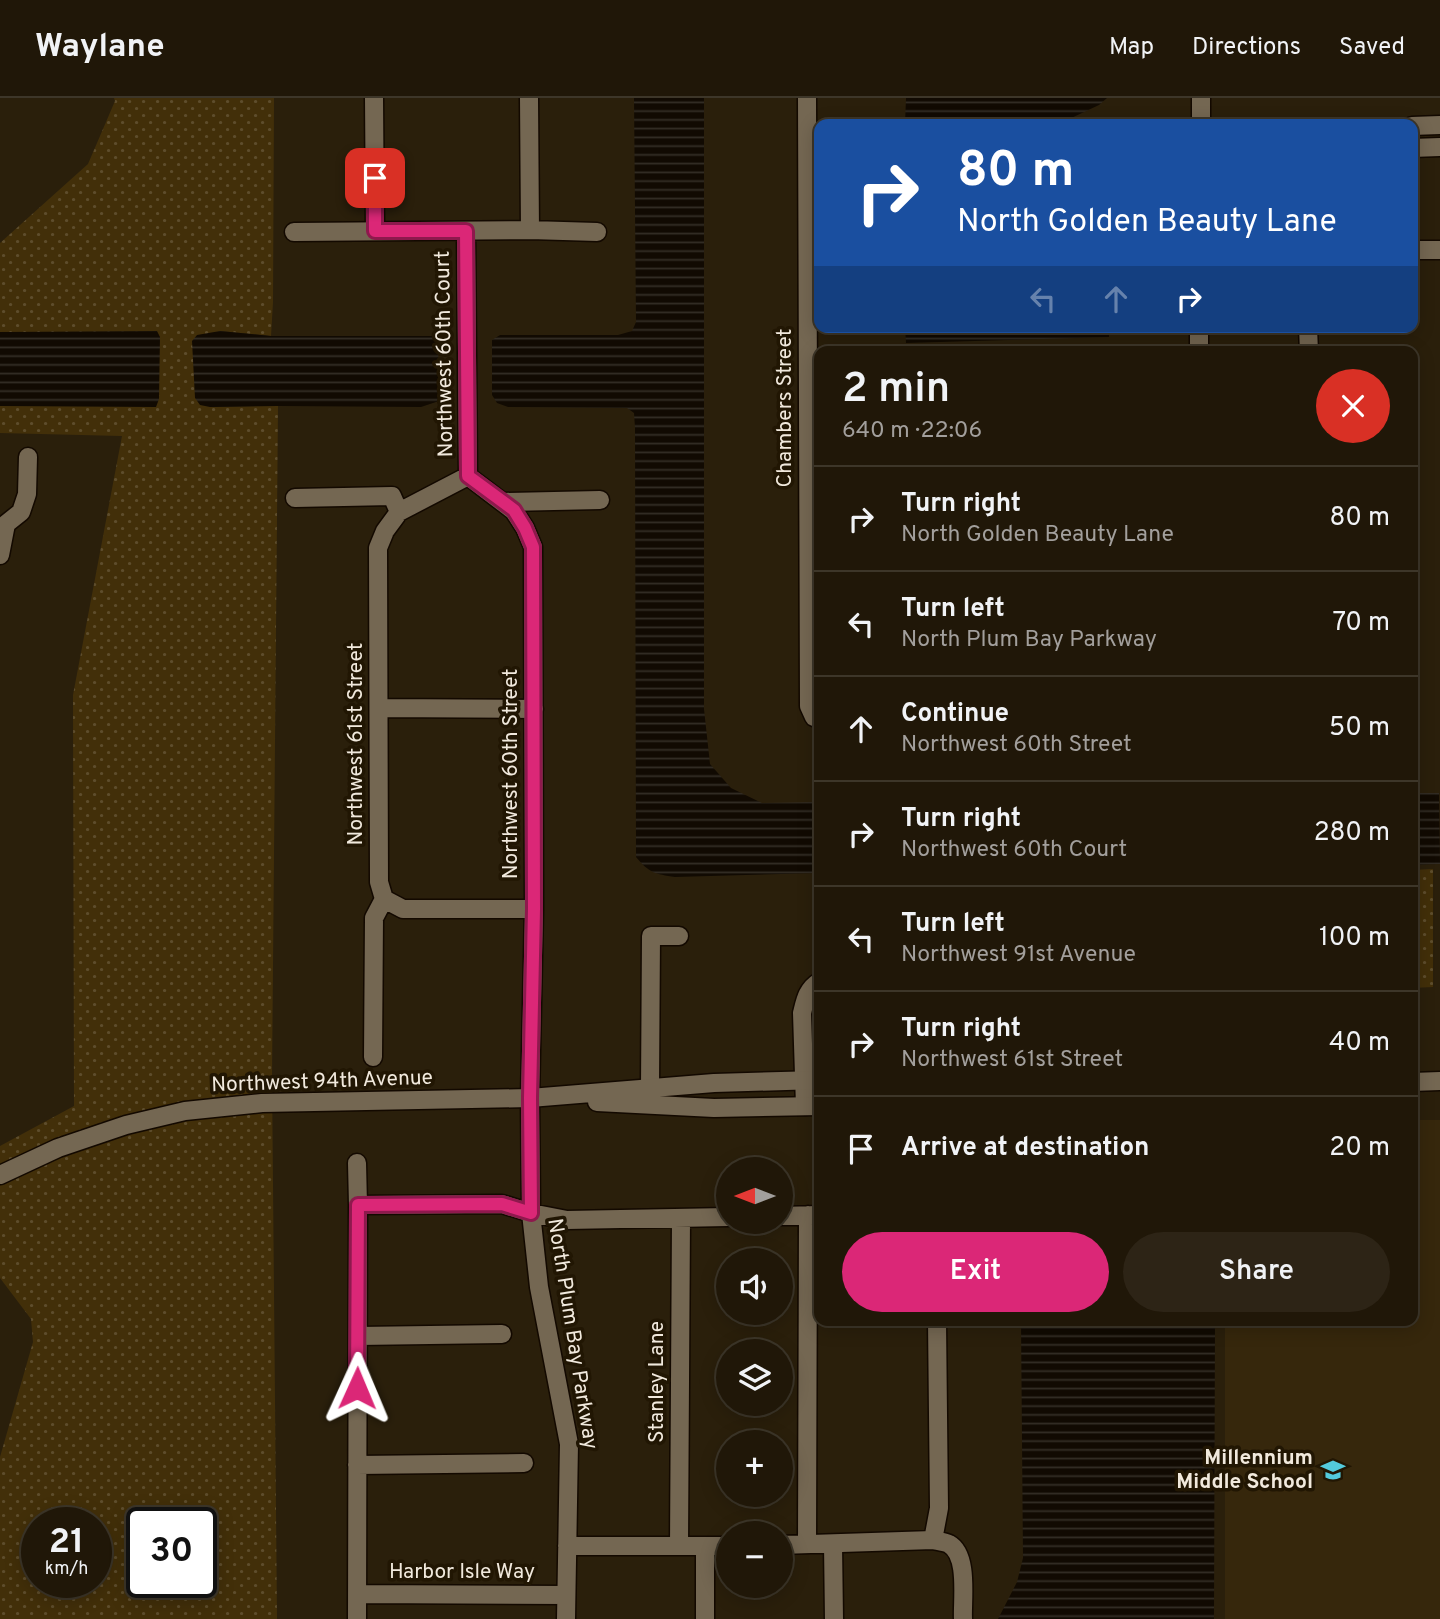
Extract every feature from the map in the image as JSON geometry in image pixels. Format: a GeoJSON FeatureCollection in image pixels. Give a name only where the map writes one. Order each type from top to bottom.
{"type":"FeatureCollection","features":[{"type":"Feature","properties":{"kind":"street"},"geometry":{"type":"LineString","coordinates":[[374,98],[375,231]]}},
{"type":"Feature","properties":{"kind":"street"},"geometry":{"type":"LineString","coordinates":[[529,98],[530,230]]}},
{"type":"Feature","properties":{"kind":"street","name":"Chambers Street"},"geometry":{"type":"LineString","coordinates":[[807,98],[814,429],[814,575],[810,706],[814,713]]}},
{"type":"Feature","properties":{"kind":"street"},"geometry":{"type":"LineString","coordinates":[[1201,98],[1201,119]]}},
{"type":"Feature","properties":{"kind":"street"},"geometry":{"type":"LineString","coordinates":[[1418,126],[1440,125]]}},
{"type":"Feature","properties":{"kind":"street"},"geometry":{"type":"LineString","coordinates":[[1418,148],[1440,147]]}},
{"type":"Feature","properties":{"kind":"street","name":"Northwest 60th Court"},"geometry":{"type":"LineString","coordinates":[[466,231],[468,476]]}},
{"type":"Feature","properties":{"kind":"street"},"geometry":{"type":"LineString","coordinates":[[294,232],[597,232]]}},
{"type":"Feature","properties":{"kind":"street"},"geometry":{"type":"LineString","coordinates":[[1418,250],[1440,250]]}},
{"type":"Feature","properties":{"kind":"street"},"geometry":{"type":"LineString","coordinates":[[0,555],[3,525],[21,512],[27,494],[28,457]]}},
{"type":"Feature","properties":{"kind":"street","name":"Northwest 60th Street"},"geometry":{"type":"LineString","coordinates":[[468,476],[514,510],[533,547],[534,909],[530,1098]]}},
{"type":"Feature","properties":{"kind":"street","name":"Northwest 61st Street"},"geometry":{"type":"LineString","coordinates":[[373,1057],[374,918],[384,899],[379,882],[378,548],[385,531],[400,512],[468,476]]}},
{"type":"Feature","properties":{"kind":"street"},"geometry":{"type":"LineString","coordinates":[[295,498],[392,496],[400,512]]}},
{"type":"Feature","properties":{"kind":"street"},"geometry":{"type":"LineString","coordinates":[[503,502],[600,500]]}},
{"type":"Feature","properties":{"kind":"street"},"geometry":{"type":"LineString","coordinates":[[379,708],[534,709]]}},
{"type":"Feature","properties":{"kind":"street"},"geometry":{"type":"LineString","coordinates":[[384,899],[403,909],[534,909]]}},
{"type":"Feature","properties":{"kind":"street"},"geometry":{"type":"LineString","coordinates":[[650,1088],[651,936],[679,936]]}},
{"type":"Feature","properties":{"kind":"street"},"geometry":{"type":"LineString","coordinates":[[812,1106],[802,1013],[805,999],[814,985]]}},
{"type":"Feature","properties":{"kind":"street","name":"Northwest 94th Avenue"},"geometry":{"type":"LineString","coordinates":[[0,1175],[58,1148],[126,1125],[185,1111],[262,1103],[530,1098],[724,1082],[811,1080]]}},
{"type":"Feature","properties":{"kind":"street"},"geometry":{"type":"LineString","coordinates":[[1418,1082],[1440,1081]]}},
{"type":"Feature","properties":{"kind":"street","name":"Northwest 94th Avenue"},"geometry":{"type":"LineString","coordinates":[[530,1098],[714,1108],[812,1106]]}},
{"type":"Feature","properties":{"kind":"street","name":"North Plum Bay Parkway"},"geometry":{"type":"LineString","coordinates":[[530,1098],[531,1213],[539,1287],[569,1444],[566,1619]]}},
{"type":"Feature","properties":{"kind":"street"},"geometry":{"type":"LineString","coordinates":[[357,1163],[357,1619]]}},
{"type":"Feature","properties":{"kind":"street"},"geometry":{"type":"LineString","coordinates":[[358,1205],[502,1204],[567,1220],[716,1218]]}},
{"type":"Feature","properties":{"kind":"street"},"geometry":{"type":"LineString","coordinates":[[793,1216],[814,1215],[807,1544]]}},
{"type":"Feature","properties":{"kind":"street","name":"Stanley Lane"},"geometry":{"type":"LineString","coordinates":[[678,1546],[681,1219]]}},
{"type":"Feature","properties":{"kind":"street"},"geometry":{"type":"LineString","coordinates":[[933,1540],[939,1508],[936,1326]]}},
{"type":"Feature","properties":{"kind":"street"},"geometry":{"type":"LineString","coordinates":[[358,1336],[502,1334]]}},
{"type":"Feature","properties":{"kind":"street"},"geometry":{"type":"LineString","coordinates":[[357,1465],[524,1463]]}},
{"type":"Feature","properties":{"kind":"street"},"geometry":{"type":"LineString","coordinates":[[793,1545],[933,1540],[950,1544],[958,1553],[962,1564],[962,1619]]}},
{"type":"Feature","properties":{"kind":"street"},"geometry":{"type":"LineString","coordinates":[[833,1544],[834,1619]]}},
{"type":"Feature","properties":{"kind":"street"},"geometry":{"type":"LineString","coordinates":[[567,1546],[716,1546]]}},
{"type":"Feature","properties":{"kind":"street"},"geometry":{"type":"LineString","coordinates":[[705,1546],[705,1619]]}},
{"type":"Feature","properties":{"kind":"street","name":"Harbor Isle Way"},"geometry":{"type":"LineString","coordinates":[[357,1594],[566,1595]]}},
{"type":"Feature","properties":{"kind":"shaded area"},"geometry":{"type":"Polygon","coordinates":[[[114,98],[274,98],[271,336],[220,331],[210,407],[278,406],[272,1077],[277,1619],[0,1619],[0,1457],[33,1342],[31,1319],[0,1278],[0,1146],[74,1106],[73,695],[122,436],[0,433],[0,243],[88,164],[114,98]]]}},
{"type":"Feature","properties":{"kind":"shaded area"},"geometry":{"type":"Polygon","coordinates":[[[634,98],[704,98],[704,709],[710,764],[731,788],[762,803],[814,802],[814,873],[675,877],[653,872],[636,857],[634,413],[627,408],[508,407],[497,403],[492,395],[492,340],[500,335],[618,335],[632,331],[636,322],[634,98]]]}},
{"type":"Feature","properties":{"kind":"shaded area"},"geometry":{"type":"Polygon","coordinates":[[[906,98],[1107,98],[1099,105],[1069,119],[905,119],[906,98]]]}},
{"type":"Feature","properties":{"kind":"shaded area"},"geometry":{"type":"Polygon","coordinates":[[[157,331],[160,337],[159,399],[156,407],[0,406],[0,332],[157,331]]]}},
{"type":"Feature","properties":{"kind":"shaded area"},"geometry":{"type":"Polygon","coordinates":[[[220,331],[271,336],[433,336],[438,339],[439,401],[421,407],[200,405],[195,398],[192,341],[197,335],[220,331]]]}},
{"type":"Feature","properties":{"kind":"shaded area"},"geometry":{"type":"Polygon","coordinates":[[[905,333],[1109,333],[1109,337],[906,343],[905,333]]]}},
{"type":"Feature","properties":{"kind":"shaded area"},"geometry":{"type":"Polygon","coordinates":[[[1418,793],[1439,793],[1440,864],[1418,865],[1418,793]]]}},
{"type":"Feature","properties":{"kind":"shaded area"},"geometry":{"type":"Polygon","coordinates":[[[1433,869],[1433,987],[1418,988],[1418,870],[1433,869]]]}},
{"type":"Feature","properties":{"kind":"shaded area","name":"Millennium Middle School"},"geometry":{"type":"Polygon","coordinates":[[[1418,1120],[1440,1120],[1440,1619],[1225,1619],[1225,1326],[1418,1326],[1418,1120]]]}},
{"type":"Feature","properties":{"kind":"shaded area"},"geometry":{"type":"Polygon","coordinates":[[[1021,1326],[1215,1326],[1214,1619],[998,1619],[1017,1582],[1023,1558],[1021,1326]]]}},
{"type":"Feature","properties":{"kind":"place","name":"Millennium Middle School"},"geometry":{"type":"Point","coordinates":[1333,1470]}},
{"type":"Feature","properties":{"kind":"route"},"geometry":{"type":"LineString","coordinates":[[357,1388],[358,1205],[502,1204],[531,1213],[533,547],[514,510],[468,476],[466,231],[375,231],[375,178]]}}]}
